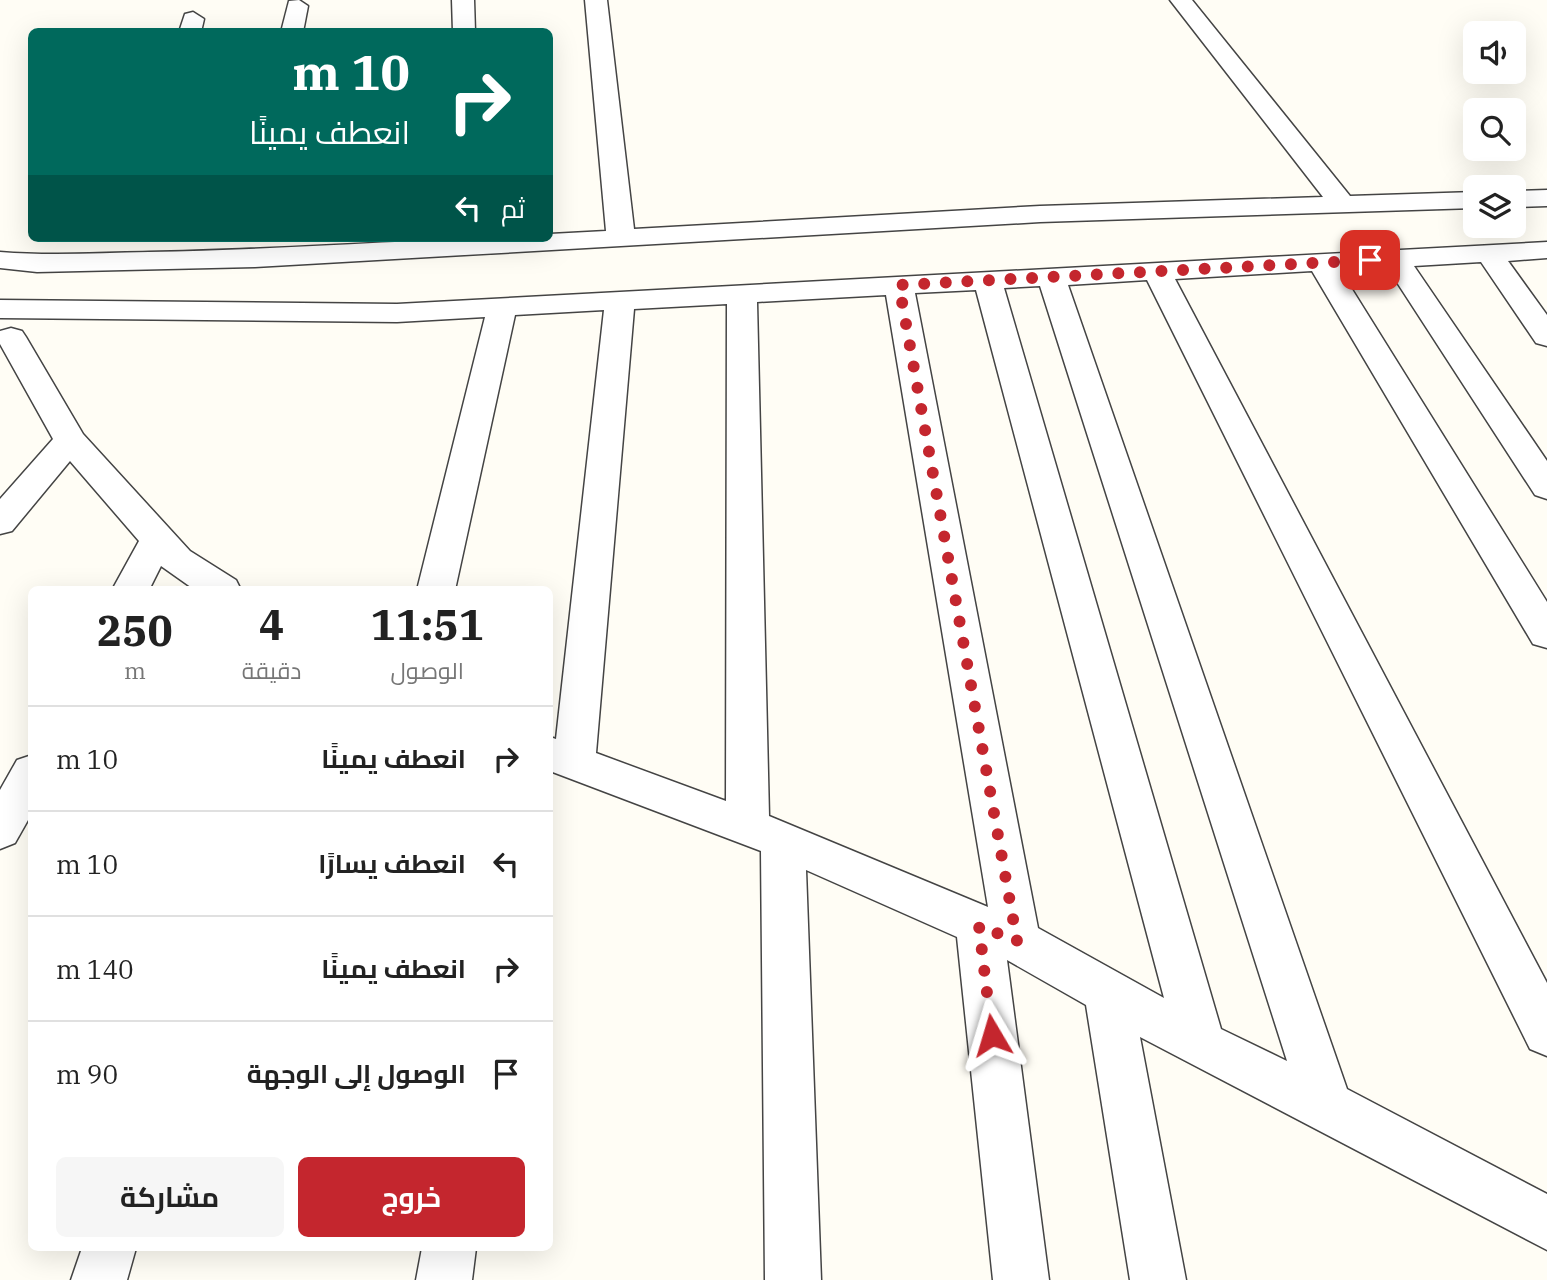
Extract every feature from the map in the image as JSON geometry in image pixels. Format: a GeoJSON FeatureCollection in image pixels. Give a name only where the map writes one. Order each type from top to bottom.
{"type":"FeatureCollection","features":[{"type":"Feature","properties":{"kind":"street"},"geometry":{"type":"LineString","coordinates":[[463,0],[464,28]]}},
{"type":"Feature","properties":{"kind":"street"},"geometry":{"type":"LineString","coordinates":[[596,0],[621,239]]}},
{"type":"Feature","properties":{"kind":"street"},"geometry":{"type":"LineString","coordinates":[[1181,0],[1342,204]]}},
{"type":"Feature","properties":{"kind":"street"},"geometry":{"type":"LineString","coordinates":[[293,28],[297,6]]}},
{"type":"Feature","properties":{"kind":"street"},"geometry":{"type":"LineString","coordinates":[[1526,199],[1547,198]]}},
{"type":"Feature","properties":{"kind":"street"},"geometry":{"type":"LineString","coordinates":[[553,241],[1040,214],[1463,200]]}},
{"type":"Feature","properties":{"kind":"street"},"geometry":{"type":"LineString","coordinates":[[0,260],[42,251],[257,249],[507,242]]}},
{"type":"Feature","properties":{"kind":"street"},"geometry":{"type":"LineString","coordinates":[[217,586],[177,560],[71,440],[4,331],[45,309],[397,313],[1547,250]]}},
{"type":"Feature","properties":{"kind":"street"},"geometry":{"type":"LineString","coordinates":[[1489,253],[1547,337]]}},
{"type":"Feature","properties":{"kind":"street"},"geometry":{"type":"LineString","coordinates":[[1395,258],[1547,486]]}},
{"type":"Feature","properties":{"kind":"street"},"geometry":{"type":"LineString","coordinates":[[1321,262],[1547,634]]}},
{"type":"Feature","properties":{"kind":"street"},"geometry":{"type":"LineString","coordinates":[[1157,271],[1547,1032]]}},
{"type":"Feature","properties":{"kind":"street"},"geometry":{"type":"LineString","coordinates":[[1051,276],[1327,1106]]}},
{"type":"Feature","properties":{"kind":"street"},"geometry":{"type":"LineString","coordinates":[[987,279],[1201,1045]]}},
{"type":"Feature","properties":{"kind":"street"},"geometry":{"type":"LineString","coordinates":[[899,285],[998,933],[1021,1280]]}},
{"type":"Feature","properties":{"kind":"street"},"geometry":{"type":"LineString","coordinates":[[742,294],[766,835],[793,1280]]}},
{"type":"Feature","properties":{"kind":"street"},"geometry":{"type":"LineString","coordinates":[[620,301],[562,758],[766,835],[998,933],[1201,1045],[1327,1106],[1547,1223]]}},
{"type":"Feature","properties":{"kind":"street"},"geometry":{"type":"LineString","coordinates":[[437,586],[502,307]]}},
{"type":"Feature","properties":{"kind":"street"},"geometry":{"type":"LineString","coordinates":[[0,522],[71,440]]}},
{"type":"Feature","properties":{"kind":"street"},"geometry":{"type":"LineString","coordinates":[[132,586],[158,539]]}},
{"type":"Feature","properties":{"kind":"street"},"geometry":{"type":"LineString","coordinates":[[0,830],[28,779]]}},
{"type":"Feature","properties":{"kind":"street"},"geometry":{"type":"LineString","coordinates":[[1108,993],[1158,1280]]}},
{"type":"Feature","properties":{"kind":"street"},"geometry":{"type":"LineString","coordinates":[[99,1280],[108,1251]]}},
{"type":"Feature","properties":{"kind":"street"},"geometry":{"type":"LineString","coordinates":[[444,1280],[449,1251]]}},
{"type":"Feature","properties":{"kind":"route"},"geometry":{"type":"LineString","coordinates":[[992,1035],[979,926],[1017,941],[899,285],[1370,260]]}}]}
